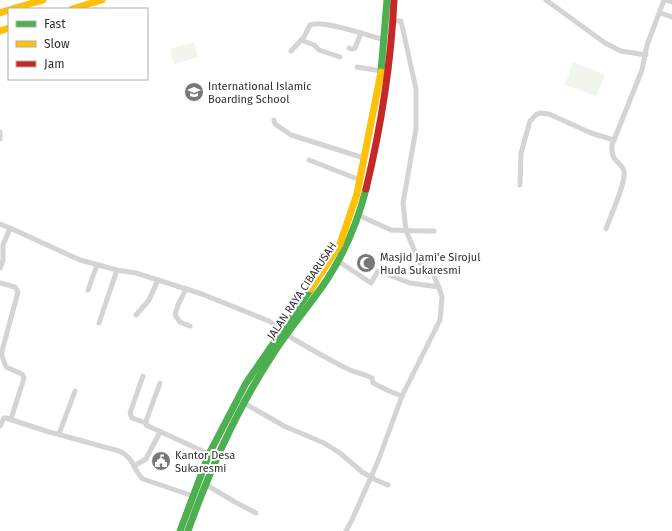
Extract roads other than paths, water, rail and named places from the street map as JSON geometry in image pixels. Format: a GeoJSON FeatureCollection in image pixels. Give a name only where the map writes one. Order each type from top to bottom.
{"type":"FeatureCollection","features":[{"type":"Feature","properties":{"kind":"street"},"geometry":{"type":"LineString","coordinates":[[15,8],[43,0]]}},
{"type":"Feature","properties":{"kind":"street"},"geometry":{"type":"LineString","coordinates":[[75,8],[102,0]]}},
{"type":"Feature","properties":{"kind":"street","name":"JALAN RAYA CIBARUSAH"},"geometry":{"type":"LineString","coordinates":[[354,219],[355,200],[381,71],[387,0]]}},
{"type":"Feature","properties":{"kind":"street","name":"JALAN RAYA CIBARUSAH"},"geometry":{"type":"LineString","coordinates":[[180,531],[193,496],[203,484],[222,442],[284,332],[320,276],[340,250],[354,219],[370,168],[385,92],[394,0]]}},
{"type":"Feature","properties":{"kind":"street"},"geometry":{"type":"LineString","coordinates":[[546,0],[605,43],[621,51],[646,55]]}},
{"type":"Feature","properties":{"kind":"street"},"geometry":{"type":"LineString","coordinates":[[606,229],[622,186],[624,174],[624,170],[612,157],[614,140],[642,70],[647,45],[665,0],[672,2]]}},
{"type":"Feature","properties":{"kind":"street"},"geometry":{"type":"LineString","coordinates":[[660,13],[672,17]]}},
{"type":"Feature","properties":{"kind":"street"},"geometry":{"type":"LineString","coordinates":[[346,531],[382,452],[402,396],[440,320],[442,297],[439,287],[433,274],[420,263],[406,231],[403,203],[416,129],[416,89],[401,21],[393,21]]}},
{"type":"Feature","properties":{"kind":"street"},"geometry":{"type":"LineString","coordinates":[[291,51],[301,40],[310,25],[315,23],[337,27],[384,40]]}},
{"type":"Feature","properties":{"kind":"street"},"geometry":{"type":"LineString","coordinates":[[349,48],[352,49],[357,46],[361,33]]}},
{"type":"Feature","properties":{"kind":"street"},"geometry":{"type":"LineString","coordinates":[[301,40],[319,50],[340,57]]}},
{"type":"Feature","properties":{"kind":"street"},"geometry":{"type":"LineString","coordinates":[[357,67],[381,71]]}},
{"type":"Feature","properties":{"kind":"street"},"geometry":{"type":"LineString","coordinates":[[520,185],[521,153],[530,122],[537,114],[549,114],[591,133],[614,140]]}},
{"type":"Feature","properties":{"kind":"street"},"geometry":{"type":"LineString","coordinates":[[274,120],[276,126],[290,135],[364,158]]}},
{"type":"Feature","properties":{"kind":"street"},"geometry":{"type":"LineString","coordinates":[[0,132],[0,139]]}},
{"type":"Feature","properties":{"kind":"street"},"geometry":{"type":"LineString","coordinates":[[309,160],[360,180]]}},
{"type":"Feature","properties":{"kind":"street"},"geometry":{"type":"LineString","coordinates":[[354,219],[387,228],[406,231],[434,231]]}},
{"type":"Feature","properties":{"kind":"street"},"geometry":{"type":"LineString","coordinates":[[0,224],[73,258],[97,265],[136,273],[158,280],[214,298],[269,321],[312,350],[349,369],[372,378],[373,382],[402,396]]}},
{"type":"Feature","properties":{"kind":"street"},"geometry":{"type":"LineString","coordinates":[[0,268],[3,260],[3,245],[10,228]]}},
{"type":"Feature","properties":{"kind":"street","name":"JALAN RAYA CIBARUSAH"},"geometry":{"type":"LineString","coordinates":[[188,531],[203,484],[209,454],[246,383],[338,261],[340,250]]}},
{"type":"Feature","properties":{"kind":"street"},"geometry":{"type":"LineString","coordinates":[[338,261],[371,283],[378,271],[410,284],[439,287]]}},
{"type":"Feature","properties":{"kind":"street"},"geometry":{"type":"LineString","coordinates":[[88,290],[97,265]]}},
{"type":"Feature","properties":{"kind":"street"},"geometry":{"type":"LineString","coordinates":[[100,323],[118,270]]}},
{"type":"Feature","properties":{"kind":"street"},"geometry":{"type":"LineString","coordinates":[[136,315],[149,300],[158,280]]}},
{"type":"Feature","properties":{"kind":"street"},"geometry":{"type":"LineString","coordinates":[[0,283],[15,287],[18,292],[2,353],[6,366],[22,374],[24,378],[10,419]]}},
{"type":"Feature","properties":{"kind":"street"},"geometry":{"type":"LineString","coordinates":[[186,289],[175,315],[180,322],[190,326]]}},
{"type":"Feature","properties":{"kind":"street"},"geometry":{"type":"LineString","coordinates":[[143,376],[130,413],[132,418],[146,422],[146,425],[209,454]]}},
{"type":"Feature","properties":{"kind":"street"},"geometry":{"type":"LineString","coordinates":[[146,422],[160,382]]}},
{"type":"Feature","properties":{"kind":"street"},"geometry":{"type":"LineString","coordinates":[[59,434],[75,391]]}},
{"type":"Feature","properties":{"kind":"street"},"geometry":{"type":"LineString","coordinates":[[244,403],[284,426],[324,443],[371,478],[388,485]]}},
{"type":"Feature","properties":{"kind":"street"},"geometry":{"type":"LineString","coordinates":[[0,426],[4,418],[6,418],[46,432],[59,434],[119,451],[129,456],[139,476],[143,479],[193,496]]}},
{"type":"Feature","properties":{"kind":"street"},"geometry":{"type":"LineString","coordinates":[[134,466],[146,458],[160,432]]}},
{"type":"Feature","properties":{"kind":"street"},"geometry":{"type":"LineString","coordinates":[[203,484],[256,512]]}},
{"type":"Feature","properties":{"kind":"place","name":"International Islamic Boarding School"},"geometry":{"type":"Point","coordinates":[194,92]}},
{"type":"Feature","properties":{"kind":"place","name":"Masjid Jami'e Sirojul Huda Sukaresmi"},"geometry":{"type":"Point","coordinates":[366,263]}},
{"type":"Feature","properties":{"kind":"place","name":"Kantor Desa Sukaresmi"},"geometry":{"type":"Point","coordinates":[161,461]}}]}
